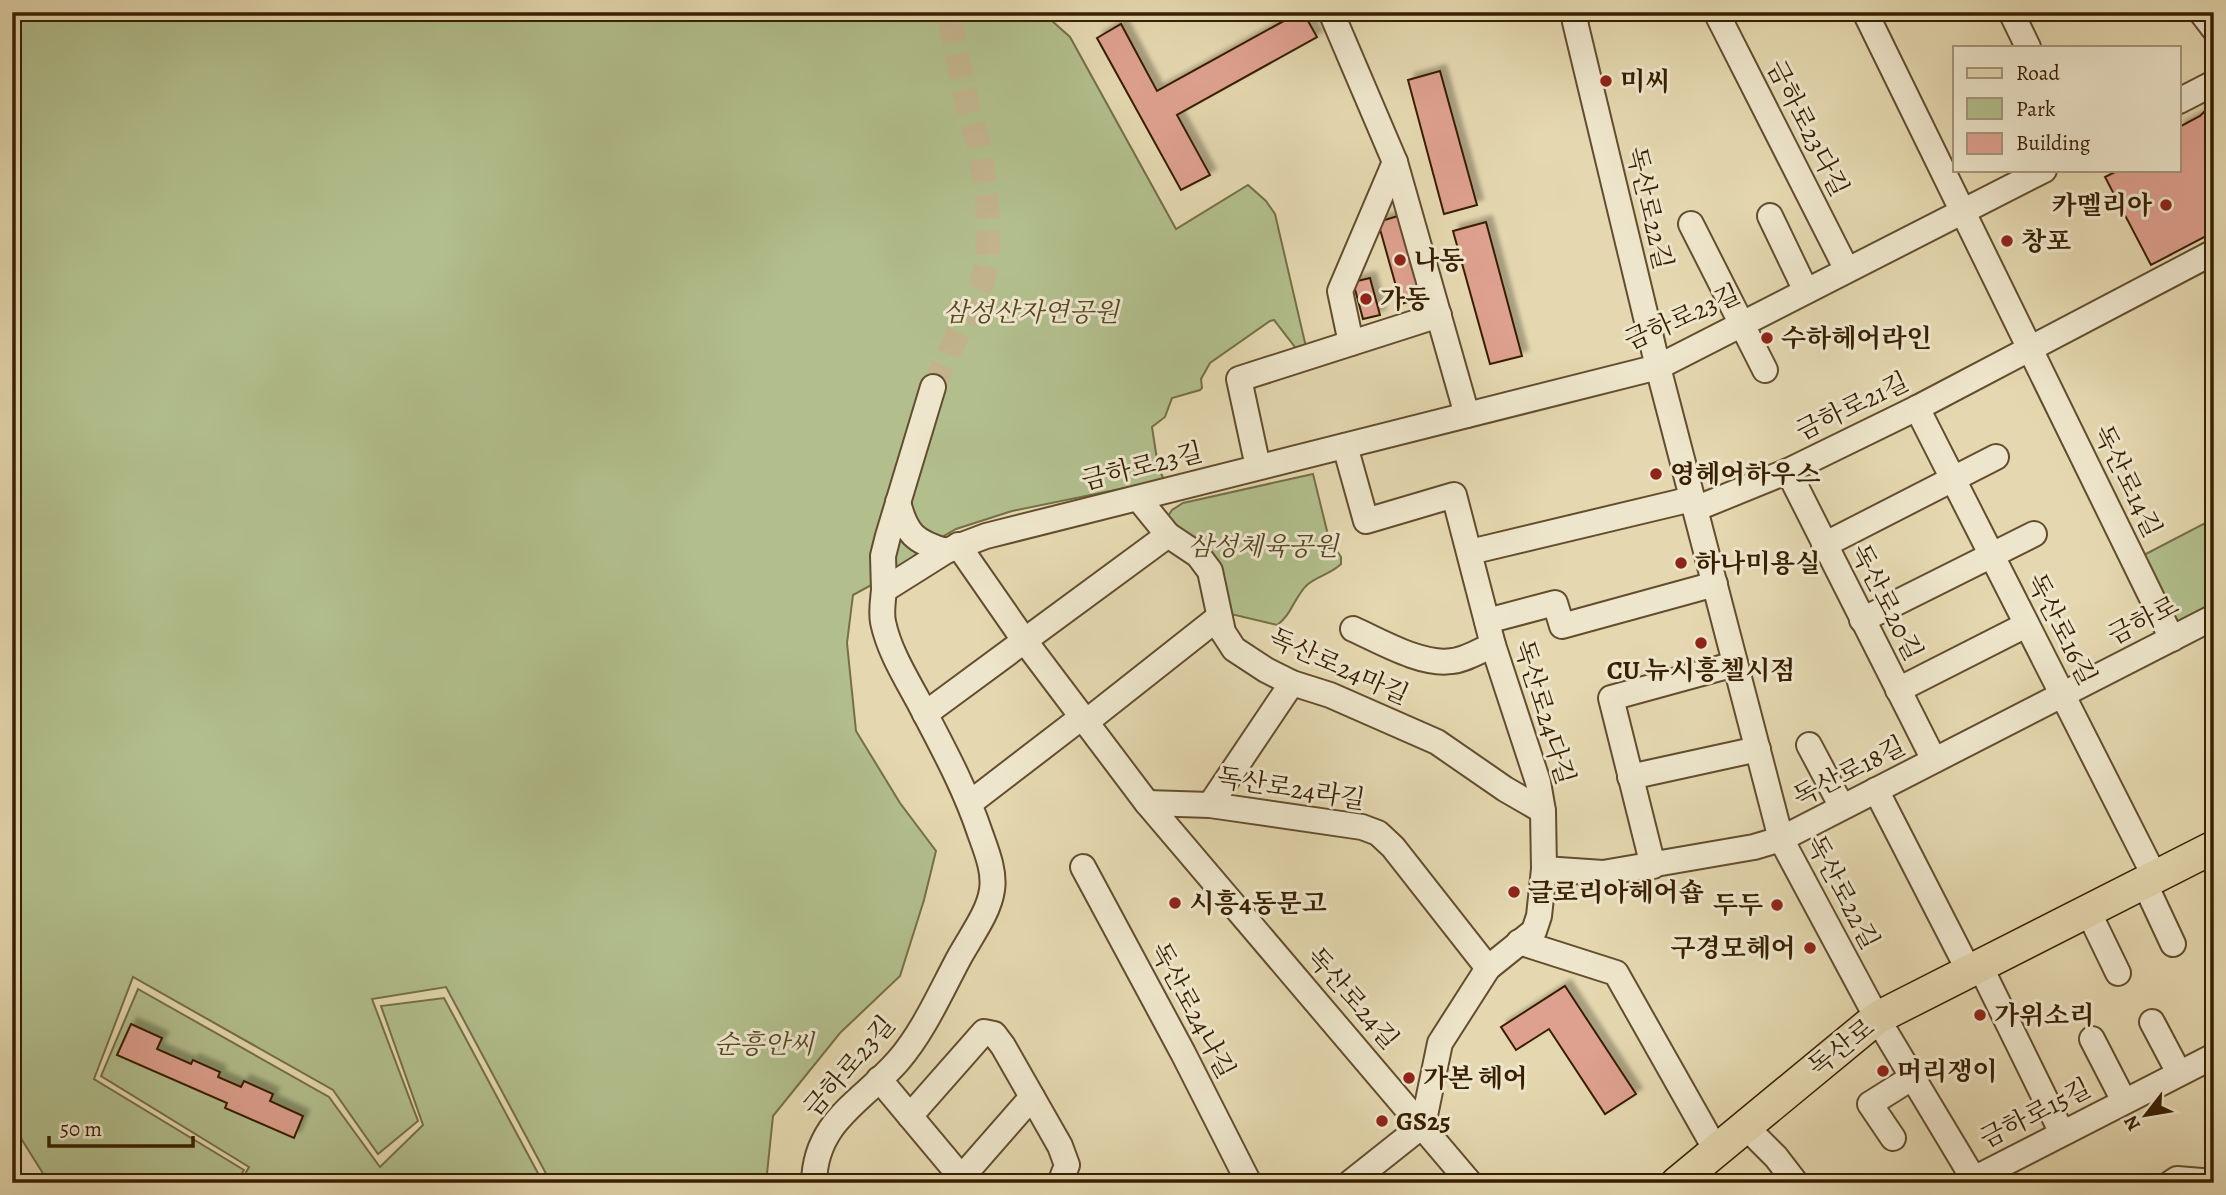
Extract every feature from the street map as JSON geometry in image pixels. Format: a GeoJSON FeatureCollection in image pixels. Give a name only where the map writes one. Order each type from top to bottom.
{"type":"FeatureCollection","features":[{"type":"Feature","properties":{"kind":"main road","name":"독산로"},"geometry":{"type":"LineString","coordinates":[[1677,1183],[1877,1018],[2214,847]]}},
{"type":"Feature","properties":{"kind":"street"},"geometry":{"type":"LineString","coordinates":[[1331,12],[1395,162],[1467,415]]}},
{"type":"Feature","properties":{"kind":"street","name":"독산로22길"},"geometry":{"type":"LineString","coordinates":[[1579,12],[1575,22],[1658,367],[1781,839],[1877,1018],[1972,1181]]}},
{"type":"Feature","properties":{"kind":"street","name":"금하로23다길"},"geometry":{"type":"LineString","coordinates":[[1716,12],[1847,270]]}},
{"type":"Feature","properties":{"kind":"street"},"geometry":{"type":"LineString","coordinates":[[1866,12],[2031,349]]}},
{"type":"Feature","properties":{"kind":"street"},"geometry":{"type":"LineString","coordinates":[[2011,12],[2028,46]]}},
{"type":"Feature","properties":{"kind":"street"},"geometry":{"type":"LineString","coordinates":[[2201,12],[2214,29]]}},
{"type":"Feature","properties":{"kind":"street"},"geometry":{"type":"LineString","coordinates":[[2180,100],[2214,83]]}},
{"type":"Feature","properties":{"kind":"street"},"geometry":{"type":"LineString","coordinates":[[1351,343],[1340,291],[1395,162]]}},
{"type":"Feature","properties":{"kind":"street","name":"금하로23길"},"geometry":{"type":"LineString","coordinates":[[814,1183],[817,1154],[826,1134],[846,1109],[897,1061],[915,1036],[988,904],[992,890],[987,852],[970,803],[890,643],[882,621],[884,590],[952,548],[986,536],[1658,367],[2040,172]]}},
{"type":"Feature","properties":{"kind":"street"},"geometry":{"type":"LineString","coordinates":[[1770,216],[1806,291]]}},
{"type":"Feature","properties":{"kind":"street"},"geometry":{"type":"LineString","coordinates":[[1691,224],[1765,370]]}},
{"type":"Feature","properties":{"kind":"street","name":"금하로21길"},"geometry":{"type":"LineString","coordinates":[[1694,504],[1788,471],[1917,408],[2214,252]]}},
{"type":"Feature","properties":{"kind":"street"},"geometry":{"type":"LineString","coordinates":[[1258,467],[1239,379],[1439,315]]}},
{"type":"Feature","properties":{"kind":"street","name":"독산로14길"},"geometry":{"type":"LineString","coordinates":[[2031,349],[2172,639]]}},
{"type":"Feature","properties":{"kind":"street"},"geometry":{"type":"LineString","coordinates":[[884,590],[883,556],[933,387]]}},
{"type":"Feature","properties":{"kind":"street","name":"독산로16길"},"geometry":{"type":"LineString","coordinates":[[1917,408],[2061,695],[2149,880]]}},
{"type":"Feature","properties":{"kind":"street","name":"독산로24다길"},"geometry":{"type":"LineString","coordinates":[[1345,446],[1366,521],[1454,495],[1493,645],[1538,782],[1543,811],[1544,869],[1539,916],[1534,931],[1488,968],[1440,1043],[1423,1125]]}},
{"type":"Feature","properties":{"kind":"street"},"geometry":{"type":"LineString","coordinates":[[1824,545],[1996,457]]}},
{"type":"Feature","properties":{"kind":"street","name":"독산로20길"},"geometry":{"type":"LineString","coordinates":[[1788,471],[1934,760]]}},
{"type":"Feature","properties":{"kind":"street","name":"독산로24마길"},"geometry":{"type":"LineString","coordinates":[[1138,498],[1168,535],[1198,555],[1210,571],[1223,632],[1234,649],[1293,684],[1330,695],[1437,742],[1505,789],[1543,811]]}},
{"type":"Feature","properties":{"kind":"street"},"geometry":{"type":"LineString","coordinates":[[898,502],[903,520],[914,537],[923,544],[952,548]]}},
{"type":"Feature","properties":{"kind":"street"},"geometry":{"type":"LineString","coordinates":[[1470,552],[1694,504]]}},
{"type":"Feature","properties":{"kind":"street"},"geometry":{"type":"LineString","coordinates":[[1862,620],[2034,534]]}},
{"type":"Feature","properties":{"kind":"street"},"geometry":{"type":"LineString","coordinates":[[925,714],[1168,535]]}},
{"type":"Feature","properties":{"kind":"street","name":"독산로24길"},"geometry":{"type":"LineString","coordinates":[[952,548],[1147,803],[1470,1183]]}},
{"type":"Feature","properties":{"kind":"street"},"geometry":{"type":"LineString","coordinates":[[1487,621],[1555,603],[1562,626],[1715,584]]}},
{"type":"Feature","properties":{"kind":"street"},"geometry":{"type":"LineString","coordinates":[[970,803],[1219,617]]}},
{"type":"Feature","properties":{"kind":"street","name":"금하로"},"geometry":{"type":"LineString","coordinates":[[2061,695],[2214,617]]}},
{"type":"Feature","properties":{"kind":"street"},"geometry":{"type":"LineString","coordinates":[[1898,690],[2026,625]]}},
{"type":"Feature","properties":{"kind":"street"},"geometry":{"type":"LineString","coordinates":[[1353,629],[1405,652],[1434,661],[1453,662],[1493,645]]}},
{"type":"Feature","properties":{"kind":"street"},"geometry":{"type":"LineString","coordinates":[[1653,866],[1611,698],[1735,664]]}},
{"type":"Feature","properties":{"kind":"street"},"geometry":{"type":"LineString","coordinates":[[1210,805],[1293,684]]}},
{"type":"Feature","properties":{"kind":"street","name":"독산로18길"},"geometry":{"type":"LineString","coordinates":[[1544,869],[1603,873],[1754,847],[1781,839],[2061,695]]}},
{"type":"Feature","properties":{"kind":"street"},"geometry":{"type":"LineString","coordinates":[[1809,745],[1842,807]]}},
{"type":"Feature","properties":{"kind":"street"},"geometry":{"type":"LineString","coordinates":[[1630,777],[1758,749]]}},
{"type":"Feature","properties":{"kind":"street"},"geometry":{"type":"LineString","coordinates":[[1876,790],[1975,968],[2062,1133]]}},
{"type":"Feature","properties":{"kind":"street","name":"독산로24라길"},"geometry":{"type":"LineString","coordinates":[[1147,803],[1210,805],[1362,827],[1378,833],[1394,847],[1488,968]]}},
{"type":"Feature","properties":{"kind":"street","name":"독산로24나길"},"geometry":{"type":"LineString","coordinates":[[1083,867],[1249,1183]]}},
{"type":"Feature","properties":{"kind":"street"},"geometry":{"type":"LineString","coordinates":[[2149,880],[2173,944]]}},
{"type":"Feature","properties":{"kind":"street"},"geometry":{"type":"LineString","coordinates":[[2088,911],[2118,973]]}},
{"type":"Feature","properties":{"kind":"street"},"geometry":{"type":"LineString","coordinates":[[1519,942],[1616,973],[1716,1150]]}},
{"type":"Feature","properties":{"kind":"street"},"geometry":{"type":"LineString","coordinates":[[2152,1022],[2179,1073]]}},
{"type":"Feature","properties":{"kind":"street"},"geometry":{"type":"LineString","coordinates":[[910,1116],[984,1032],[994,1034],[1059,1146],[1067,1165],[1060,1183]]}},
{"type":"Feature","properties":{"kind":"street","name":"금하로15길"},"geometry":{"type":"LineString","coordinates":[[2092,1039],[2124,1101]]}},
{"type":"Feature","properties":{"kind":"street","name":"금하로15길"},"geometry":{"type":"LineString","coordinates":[[1972,1181],[2214,1056]]}},
{"type":"Feature","properties":{"kind":"street"},"geometry":{"type":"LineString","coordinates":[[1893,1138],[1870,1104],[1913,1077]]}},
{"type":"Feature","properties":{"kind":"street"},"geometry":{"type":"LineString","coordinates":[[879,1079],[960,1181],[1031,1097]]}},
{"type":"Feature","properties":{"kind":"street"},"geometry":{"type":"LineString","coordinates":[[1350,1183],[1423,1125]]}},
{"type":"Feature","properties":{"kind":"street"},"geometry":{"type":"LineString","coordinates":[[1745,1126],[1776,1157],[1796,1183]]}},
{"type":"Feature","properties":{"kind":"street"},"geometry":{"type":"LineString","coordinates":[[2171,1183],[2177,1179],[2214,1182]]}},
{"type":"Feature","properties":{"kind":"green space"},"geometry":{"type":"Polygon","coordinates":[[[12,12],[1042,12],[1070,37],[1176,229],[1248,185],[1266,201],[1275,214],[1306,347],[1298,351],[1274,320],[1270,321],[1210,363],[1201,379],[1200,390],[1172,398],[1165,417],[1152,427],[1158,466],[1164,480],[1012,511],[956,529],[920,550],[901,569],[853,595],[847,643],[856,731],[900,803],[936,851],[900,976],[840,1033],[773,1116],[766,1183],[551,1183],[446,987],[372,999],[418,1121],[378,1154],[333,1090],[133,977],[94,1079],[244,1170],[236,1183],[49,1183],[12,1124],[12,12]]]}},
{"type":"Feature","properties":{"kind":"green space","name":"삼성체육공원"},"geometry":{"type":"Polygon","coordinates":[[[1313,474],[1329,539],[1341,557],[1341,564],[1307,585],[1277,625],[1218,611],[1214,586],[1168,516],[1172,510],[1183,503],[1313,474]]]}},
{"type":"Feature","properties":{"kind":"green space"},"geometry":{"type":"Polygon","coordinates":[[[2211,520],[2214,525],[2214,611],[2180,626],[2171,617],[2140,557],[2211,520]]]}},
{"type":"Feature","properties":{"kind":"green space"},"geometry":{"type":"Polygon","coordinates":[[[138,989],[329,1097],[380,1167],[423,1125],[381,1006],[444,998],[540,1177],[531,1183],[240,1183],[249,1167],[101,1076],[138,989]]]}},
{"type":"Feature","properties":{"kind":"building"},"geometry":{"type":"Polygon","coordinates":[[[1303,12],[1317,37],[1177,115],[1210,175],[1181,190],[1097,38],[1121,24],[1157,91],[1303,12]]]}},
{"type":"Feature","properties":{"kind":"building"},"geometry":{"type":"Polygon","coordinates":[[[1440,71],[1477,205],[1444,214],[1408,80],[1440,71]]]}},
{"type":"Feature","properties":{"kind":"building","name":"카멜리아"},"geometry":{"type":"Polygon","coordinates":[[[2208,108],[2214,108],[2214,232],[2151,265],[2105,177],[2115,172],[2180,172],[2180,126],[2200,116],[2208,108]]]}},
{"type":"Feature","properties":{"kind":"building","name":"나동"},"geometry":{"type":"Polygon","coordinates":[[[1398,216],[1422,298],[1401,304],[1378,222],[1398,216]]]}},
{"type":"Feature","properties":{"kind":"building"},"geometry":{"type":"Polygon","coordinates":[[[1486,222],[1522,356],[1490,364],[1453,231],[1486,222]]]}},
{"type":"Feature","properties":{"kind":"building","name":"가동"},"geometry":{"type":"Polygon","coordinates":[[[1370,278],[1380,315],[1363,319],[1353,282],[1370,278]]]}},
{"type":"Feature","properties":{"kind":"building"},"geometry":{"type":"Polygon","coordinates":[[[1565,986],[1636,1094],[1605,1114],[1549,1029],[1516,1050],[1501,1027],[1565,986]]]}},
{"type":"Feature","properties":{"kind":"building"},"geometry":{"type":"Polygon","coordinates":[[[131,1024],[162,1038],[157,1049],[191,1064],[193,1060],[220,1072],[218,1077],[241,1087],[244,1081],[273,1094],[270,1101],[303,1116],[294,1138],[225,1108],[227,1103],[117,1055],[131,1024]]]}},
{"type":"Feature","properties":{"kind":"tunnel"},"geometry":{"type":"LineString","coordinates":[[933,387],[982,283],[988,257],[987,196],[979,145],[967,104],[948,12]]}},
{"type":"Feature","properties":{"kind":"place","name":"미씨"},"geometry":{"type":"Point","coordinates":[1606,81]}},
{"type":"Feature","properties":{"kind":"place","name":"카멜리아"},"geometry":{"type":"Point","coordinates":[2166,205]}},
{"type":"Feature","properties":{"kind":"place","name":"창포"},"geometry":{"type":"Point","coordinates":[2007,241]}},
{"type":"Feature","properties":{"kind":"place","name":"나동"},"geometry":{"type":"Point","coordinates":[1400,260]}},
{"type":"Feature","properties":{"kind":"place","name":"가동"},"geometry":{"type":"Point","coordinates":[1366,299]}},
{"type":"Feature","properties":{"kind":"place","name":"수하헤어라인"},"geometry":{"type":"Point","coordinates":[1767,338]}},
{"type":"Feature","properties":{"kind":"place","name":"영헤어하우스"},"geometry":{"type":"Point","coordinates":[1656,474]}},
{"type":"Feature","properties":{"kind":"place","name":"하나미용실"},"geometry":{"type":"Point","coordinates":[1681,563]}},
{"type":"Feature","properties":{"kind":"place","name":"CU 뉴시흥첼시점"},"geometry":{"type":"Point","coordinates":[1701,643]}},
{"type":"Feature","properties":{"kind":"place","name":"글로리아헤어숍"},"geometry":{"type":"Point","coordinates":[1514,892]}},
{"type":"Feature","properties":{"kind":"place","name":"시흥4동문고"},"geometry":{"type":"Point","coordinates":[1175,903]}},
{"type":"Feature","properties":{"kind":"place","name":"두두"},"geometry":{"type":"Point","coordinates":[1777,905]}},
{"type":"Feature","properties":{"kind":"place","name":"구경모헤어"},"geometry":{"type":"Point","coordinates":[1810,948]}},
{"type":"Feature","properties":{"kind":"place","name":"가위소리"},"geometry":{"type":"Point","coordinates":[1980,1015]}},
{"type":"Feature","properties":{"kind":"place","name":"머리쟁이"},"geometry":{"type":"Point","coordinates":[1883,1071]}},
{"type":"Feature","properties":{"kind":"place","name":"가본 헤어"},"geometry":{"type":"Point","coordinates":[1409,1078]}},
{"type":"Feature","properties":{"kind":"place","name":"GS25"},"geometry":{"type":"Point","coordinates":[1382,1121]}},
{"type":"Feature","properties":{"kind":"park label","name":"삼성산자연공원"},"geometry":{"type":"Point","coordinates":[1031,312]}},
{"type":"Feature","properties":{"kind":"park label","name":"순흥안씨"},"geometry":{"type":"Point","coordinates":[764,1044]}}]}
